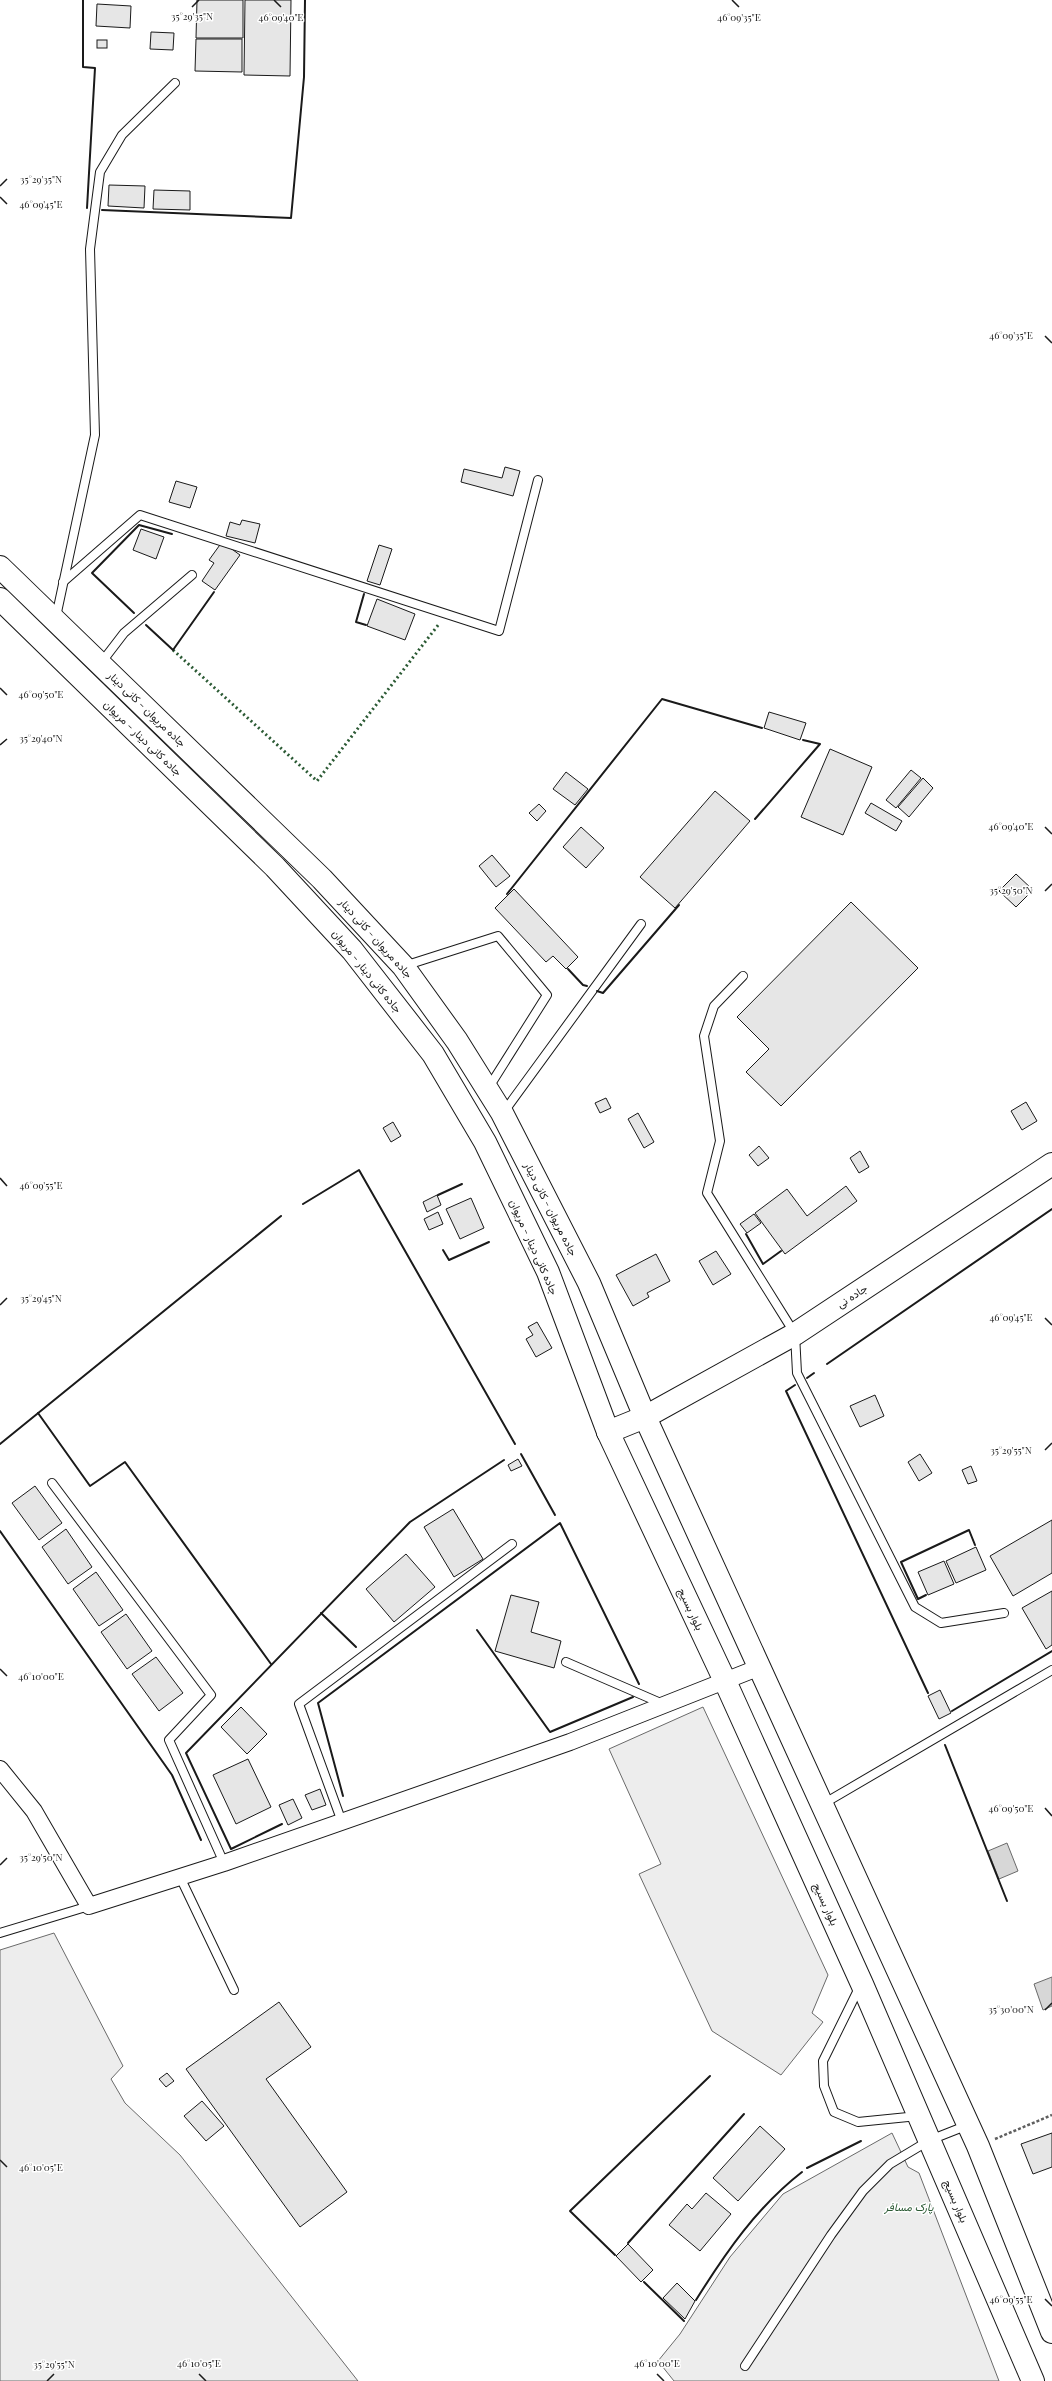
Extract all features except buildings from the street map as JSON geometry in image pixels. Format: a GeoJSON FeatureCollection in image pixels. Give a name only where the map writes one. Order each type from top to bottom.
{"type":"FeatureCollection","features":[{"type":"Feature","properties":{"kind":"main road","name":"جاده مریوان - کانی دینار"},"geometry":{"type":"LineString","coordinates":[[0,567],[322,879],[404,966],[488,1088],[502,1114],[589,1283],[645,1417]]}},
{"type":"Feature","properties":{"kind":"main road","name":"جاده کانی دینار - مریوان"},"geometry":{"type":"LineString","coordinates":[[0,599],[275,867],[352,950],[433,1054],[485,1142],[548,1272],[608,1432]]}},
{"type":"Feature","properties":{"kind":"main road","name":"جاده نی"},"geometry":{"type":"LineString","coordinates":[[608,1432],[645,1417],[795,1334],[1052,1164]]}},
{"type":"Feature","properties":{"kind":"main road"},"geometry":{"type":"LineString","coordinates":[[645,1417],[969,2125],[1052,2332]]}},
{"type":"Feature","properties":{"kind":"main road","name":"بلوار بسیج"},"geometry":{"type":"LineString","coordinates":[[608,1432],[725,1681],[862,1984],[1033,2381]]}},
{"type":"Feature","properties":{"kind":"street"},"geometry":{"type":"LineString","coordinates":[[0,1769],[34,1811],[89,1906],[224,1863],[570,1742],[760,1667]]}},
{"type":"Feature","properties":{"kind":"lane"},"geometry":{"type":"LineString","coordinates":[[55,620],[95,435],[90,249],[100,172],[122,135],[175,83]]}},
{"type":"Feature","properties":{"kind":"lane"},"geometry":{"type":"LineString","coordinates":[[63,582],[140,515],[498,631],[538,480]]}},
{"type":"Feature","properties":{"kind":"lane"},"geometry":{"type":"LineString","coordinates":[[100,663],[124,633],[192,575]]}},
{"type":"Feature","properties":{"kind":"lane"},"geometry":{"type":"LineString","coordinates":[[502,1114],[641,924]]}},
{"type":"Feature","properties":{"kind":"lane"},"geometry":{"type":"LineString","coordinates":[[404,966],[498,936],[547,996],[488,1088]]}},
{"type":"Feature","properties":{"kind":"lane"},"geometry":{"type":"LineString","coordinates":[[743,976],[714,1006],[704,1036],[720,1141],[708,1192],[795,1334],[797,1373],[915,1607],[941,1623],[1004,1613]]}},
{"type":"Feature","properties":{"kind":"lane"},"geometry":{"type":"LineString","coordinates":[[52,1483],[211,1695],[169,1740],[224,1863]]}},
{"type":"Feature","properties":{"kind":"lane"},"geometry":{"type":"LineString","coordinates":[[342,1822],[299,1704],[512,1544]]}},
{"type":"Feature","properties":{"kind":"lane"},"geometry":{"type":"LineString","coordinates":[[566,1662],[664,1705]]}},
{"type":"Feature","properties":{"kind":"lane"},"geometry":{"type":"LineString","coordinates":[[823,1804],[1052,1670]]}},
{"type":"Feature","properties":{"kind":"lane"},"geometry":{"type":"LineString","coordinates":[[180,1877],[234,1990]]}},
{"type":"Feature","properties":{"kind":"lane"},"geometry":{"type":"LineString","coordinates":[[0,1933],[89,1906]]}},
{"type":"Feature","properties":{"kind":"lane"},"geometry":{"type":"LineString","coordinates":[[862,1984],[823,2061],[824,2086],[834,2112],[858,2122],[920,2116]]}},
{"type":"Feature","properties":{"kind":"lane"},"geometry":{"type":"LineString","coordinates":[[745,2366],[831,2234],[863,2191],[890,2164],[930,2140],[969,2125]]}},
{"type":"Feature","properties":{"kind":"path"},"geometry":{"type":"LineString","coordinates":[[978,2146],[1052,2116]]}},
{"type":"Feature","properties":{"kind":"shaded area"},"geometry":{"type":"Polygon","coordinates":[[[703,1707],[828,1975],[812,2013],[823,2022],[781,2075],[712,2031],[639,1874],[661,1864],[609,1749],[703,1707]]]}},
{"type":"Feature","properties":{"kind":"shaded area"},"geometry":{"type":"Polygon","coordinates":[[[1007,1843],[1018,1871],[999,1879],[988,1851],[1007,1843]]]}},
{"type":"Feature","properties":{"kind":"shaded area"},"geometry":{"type":"Polygon","coordinates":[[[54,1933],[123,2066],[111,2079],[125,2103],[180,2155],[358,2381],[0,2381],[0,1950],[54,1933]]]}},
{"type":"Feature","properties":{"kind":"shaded area"},"geometry":{"type":"Polygon","coordinates":[[[1052,1977],[1052,2006],[1043,2010],[1034,1984],[1052,1977]]]}},
{"type":"Feature","properties":{"kind":"shaded area"},"geometry":{"type":"Polygon","coordinates":[[[892,2133],[908,2167],[919,2173],[999,2381],[674,2381],[658,2361],[680,2334],[730,2257],[783,2194],[892,2133]]]}},
{"type":"Feature","properties":{"kind":"hedge"},"geometry":{"type":"LineString","coordinates":[[173,650],[317,781],[439,624]]}},
{"type":"Feature","properties":{"kind":"wall"},"geometry":{"type":"LineString","coordinates":[[83,0],[83,67],[95,68],[87,208]]}},
{"type":"Feature","properties":{"kind":"wall"},"geometry":{"type":"LineString","coordinates":[[102,210],[291,218],[304,77],[305,0]]}},
{"type":"Feature","properties":{"kind":"wall"},"geometry":{"type":"LineString","coordinates":[[134,613],[92,573],[139,525],[172,534]]}},
{"type":"Feature","properties":{"kind":"wall"},"geometry":{"type":"LineString","coordinates":[[146,625],[173,650],[214,592]]}},
{"type":"Feature","properties":{"kind":"wall"},"geometry":{"type":"LineString","coordinates":[[364,594],[356,622],[366,625]]}},
{"type":"Feature","properties":{"kind":"wall"},"geometry":{"type":"LineString","coordinates":[[507,894],[662,699],[762,728]]}},
{"type":"Feature","properties":{"kind":"wall"},"geometry":{"type":"LineString","coordinates":[[755,819],[820,744],[803,740]]}},
{"type":"Feature","properties":{"kind":"wall"},"geometry":{"type":"LineString","coordinates":[[597,991],[603,993],[679,905]]}},
{"type":"Feature","properties":{"kind":"wall"},"geometry":{"type":"LineString","coordinates":[[568,969],[583,985],[587,986]]}},
{"type":"Feature","properties":{"kind":"wall"},"geometry":{"type":"LineString","coordinates":[[303,1204],[359,1170],[515,1444]]}},
{"type":"Feature","properties":{"kind":"wall"},"geometry":{"type":"LineString","coordinates":[[438,1195],[462,1184]]}},
{"type":"Feature","properties":{"kind":"wall"},"geometry":{"type":"LineString","coordinates":[[827,1364],[1052,1209]]}},
{"type":"Feature","properties":{"kind":"wall"},"geometry":{"type":"LineString","coordinates":[[0,1444],[281,1216]]}},
{"type":"Feature","properties":{"kind":"wall"},"geometry":{"type":"LineString","coordinates":[[746,1234],[763,1264],[781,1251]]}},
{"type":"Feature","properties":{"kind":"wall"},"geometry":{"type":"LineString","coordinates":[[443,1250],[449,1260],[489,1242]]}},
{"type":"Feature","properties":{"kind":"wall"},"geometry":{"type":"LineString","coordinates":[[807,1378],[814,1373]]}},
{"type":"Feature","properties":{"kind":"wall"},"geometry":{"type":"LineString","coordinates":[[795,1385],[786,1391],[928,1693]]}},
{"type":"Feature","properties":{"kind":"wall"},"geometry":{"type":"LineString","coordinates":[[38,1413],[90,1486],[125,1462],[271,1664]]}},
{"type":"Feature","properties":{"kind":"wall"},"geometry":{"type":"LineString","coordinates":[[521,1454],[555,1515]]}},
{"type":"Feature","properties":{"kind":"wall"},"geometry":{"type":"LineString","coordinates":[[282,1824],[231,1849],[186,1753],[410,1522],[504,1460]]}},
{"type":"Feature","properties":{"kind":"wall"},"geometry":{"type":"LineString","coordinates":[[343,1796],[318,1703],[560,1523],[639,1684]]}},
{"type":"Feature","properties":{"kind":"wall"},"geometry":{"type":"LineString","coordinates":[[926,1595],[918,1599],[901,1562],[969,1530],[975,1545]]}},
{"type":"Feature","properties":{"kind":"wall"},"geometry":{"type":"LineString","coordinates":[[0,1531],[172,1775],[201,1840]]}},
{"type":"Feature","properties":{"kind":"wall"},"geometry":{"type":"LineString","coordinates":[[321,1613],[356,1647]]}},
{"type":"Feature","properties":{"kind":"wall"},"geometry":{"type":"LineString","coordinates":[[477,1630],[550,1732],[633,1697]]}},
{"type":"Feature","properties":{"kind":"wall"},"geometry":{"type":"LineString","coordinates":[[952,1711],[1052,1651]]}},
{"type":"Feature","properties":{"kind":"wall"},"geometry":{"type":"LineString","coordinates":[[945,1745],[1007,1901]]}},
{"type":"Feature","properties":{"kind":"wall"},"geometry":{"type":"LineString","coordinates":[[615,2255],[570,2211],[710,2076]]}},
{"type":"Feature","properties":{"kind":"wall"},"geometry":{"type":"LineString","coordinates":[[628,2243],[744,2114]]}},
{"type":"Feature","properties":{"kind":"wall"},"geometry":{"type":"LineString","coordinates":[[807,2168],[861,2141]]}},
{"type":"Feature","properties":{"kind":"wall"},"geometry":{"type":"LineString","coordinates":[[696,2300],[743,2231],[771,2200],[802,2172]]}},
{"type":"Feature","properties":{"kind":"wall"},"geometry":{"type":"LineString","coordinates":[[644,2282],[684,2321]]}},
{"type":"Feature","properties":{"kind":"park label","name":"پارک مسافر"},"geometry":{"type":"Point","coordinates":[909,2207]}}]}
